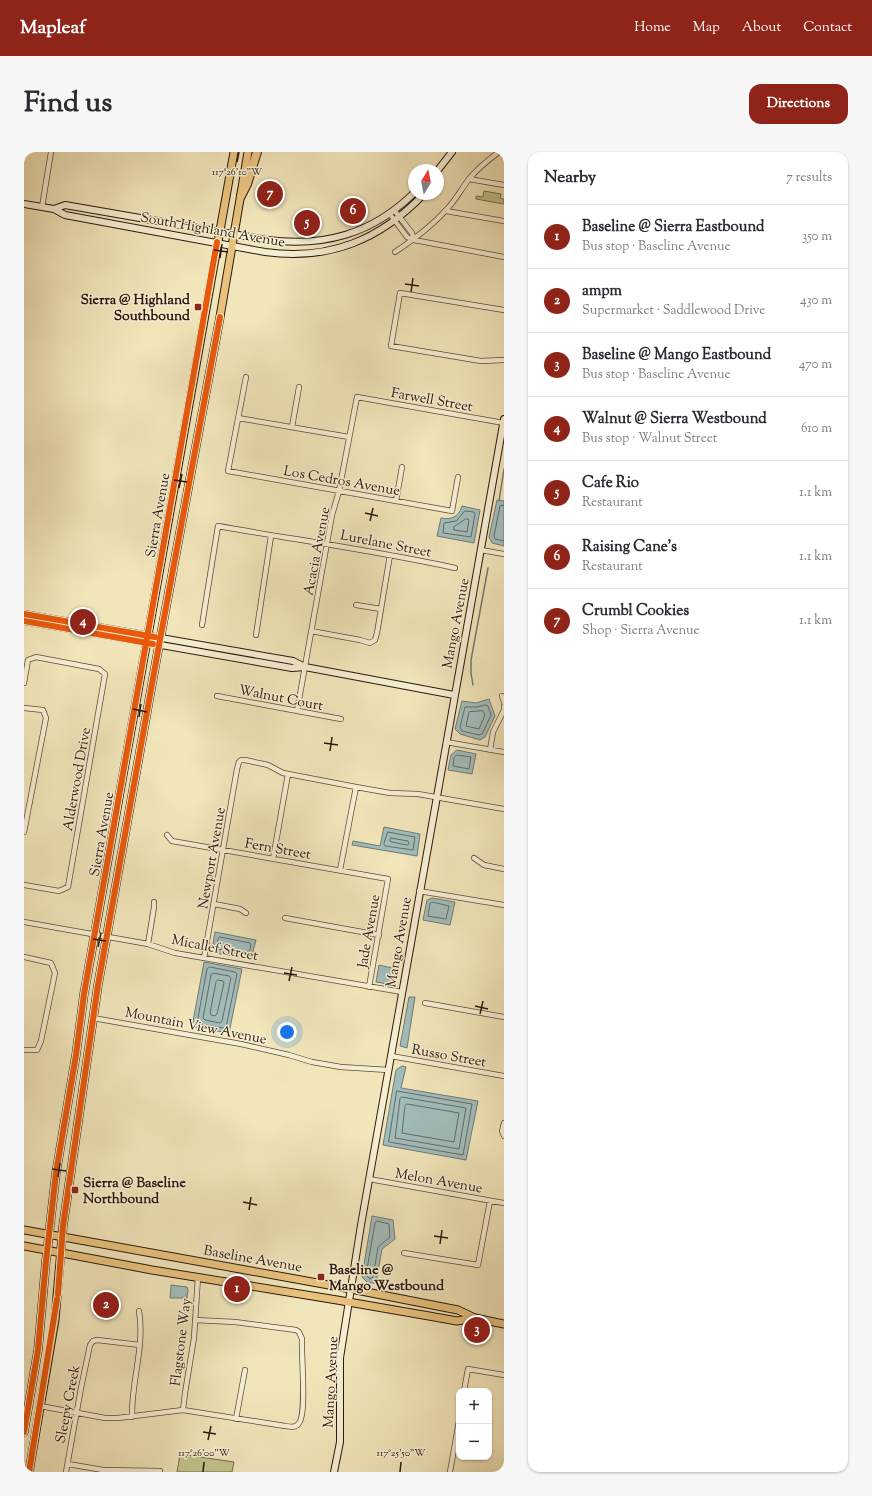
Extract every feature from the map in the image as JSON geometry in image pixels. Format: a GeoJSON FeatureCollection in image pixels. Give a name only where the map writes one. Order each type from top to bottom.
{"type":"FeatureCollection","features":[{"type":"Feature","properties":{"kind":"highway"},"geometry":{"type":"LineString","coordinates":[[241,196],[247,184],[257,152]]}},
{"type":"Feature","properties":{"kind":"main road","name":"Sierra Avenue"},"geometry":{"type":"LineString","coordinates":[[24,1432],[26,1404],[38,1350],[56,1173],[95,935],[234,152]]}},
{"type":"Feature","properties":{"kind":"main road","name":"Sierra Avenue"},"geometry":{"type":"LineString","coordinates":[[29,1472],[55,1320],[62,1237],[106,937],[248,152]]}},
{"type":"Feature","properties":{"kind":"main road","name":"Baseline Avenue"},"geometry":{"type":"LineString","coordinates":[[24,1230],[351,1289],[458,1310],[475,1318],[504,1324]]}},
{"type":"Feature","properties":{"kind":"main road","name":"Baseline Avenue"},"geometry":{"type":"LineString","coordinates":[[24,1246],[457,1321],[475,1318]]}},
{"type":"Feature","properties":{"kind":"street"},"geometry":{"type":"LineString","coordinates":[[42,207],[51,152]]}},
{"type":"Feature","properties":{"kind":"street"},"geometry":{"type":"LineString","coordinates":[[443,164],[452,152]]}},
{"type":"Feature","properties":{"kind":"street"},"geometry":{"type":"LineString","coordinates":[[395,252],[414,240],[446,210],[470,179],[499,152]]}},
{"type":"Feature","properties":{"kind":"street"},"geometry":{"type":"LineString","coordinates":[[470,179],[504,185]]}},
{"type":"Feature","properties":{"kind":"street","name":"South Highland Avenue"},"geometry":{"type":"LineString","coordinates":[[54,209],[65,205],[284,242],[317,241],[350,234],[372,224],[392,211],[408,198]]}},
{"type":"Feature","properties":{"kind":"street","name":"South Highland Avenue"},"geometry":{"type":"LineString","coordinates":[[24,204],[54,209],[65,214],[276,254],[296,255],[318,253],[361,240],[397,219],[418,200]]}},
{"type":"Feature","properties":{"kind":"street"},"geometry":{"type":"LineString","coordinates":[[446,210],[504,221]]}},
{"type":"Feature","properties":{"kind":"street"},"geometry":{"type":"LineString","coordinates":[[392,211],[397,219],[412,234],[414,240]]}},
{"type":"Feature","properties":{"kind":"street"},"geometry":{"type":"LineString","coordinates":[[414,240],[504,257]]}},
{"type":"Feature","properties":{"kind":"street"},"geometry":{"type":"LineString","coordinates":[[504,310],[400,293],[391,346],[480,361],[504,360]]}},
{"type":"Feature","properties":{"kind":"street"},"geometry":{"type":"LineString","coordinates":[[246,377],[238,418],[349,438]]}},
{"type":"Feature","properties":{"kind":"street"},"geometry":{"type":"LineString","coordinates":[[292,428],[299,387]]}},
{"type":"Feature","properties":{"kind":"street","name":"Farwell Street"},"geometry":{"type":"LineString","coordinates":[[357,397],[504,422]]}},
{"type":"Feature","properties":{"kind":"street","name":"Acacia Avenue"},"geometry":{"type":"LineString","coordinates":[[297,711],[332,515],[339,491],[357,397]]}},
{"type":"Feature","properties":{"kind":"street","name":"Los Cedros Avenue"},"geometry":{"type":"LineString","coordinates":[[238,418],[228,471],[452,511],[458,477]]}},
{"type":"Feature","properties":{"kind":"street","name":"Mango Avenue"},"geometry":{"type":"LineString","coordinates":[[334,1472],[340,1442],[340,1358],[351,1289],[419,890],[504,422]]}},
{"type":"Feature","properties":{"kind":"street"},"geometry":{"type":"LineString","coordinates":[[396,501],[402,467]]}},
{"type":"Feature","properties":{"kind":"street","name":"Lurelane Street"},"geometry":{"type":"LineString","coordinates":[[202,625],[218,526],[271,536],[328,544],[456,568]]}},
{"type":"Feature","properties":{"kind":"street"},"geometry":{"type":"LineString","coordinates":[[256,635],[271,536]]}},
{"type":"Feature","properties":{"kind":"street"},"geometry":{"type":"LineString","coordinates":[[481,550],[504,554]]}},
{"type":"Feature","properties":{"kind":"street"},"geometry":{"type":"LineString","coordinates":[[311,631],[370,643],[373,642],[377,633],[390,555]]}},
{"type":"Feature","properties":{"kind":"street"},"geometry":{"type":"LineString","coordinates":[[356,605],[381,609]]}},
{"type":"Feature","properties":{"kind":"street"},"geometry":{"type":"LineString","coordinates":[[24,614],[292,668],[305,667],[454,695]]}},
{"type":"Feature","properties":{"kind":"street"},"geometry":{"type":"LineString","coordinates":[[24,621],[147,639]]}},
{"type":"Feature","properties":{"kind":"street","name":"Alderwood Drive"},"geometry":{"type":"LineString","coordinates":[[24,683],[28,660],[36,657],[99,669],[105,674],[68,887],[59,891],[24,885]]}},
{"type":"Feature","properties":{"kind":"street","name":"Walnut Court"},"geometry":{"type":"LineString","coordinates":[[217,696],[341,719]]}},
{"type":"Feature","properties":{"kind":"street"},"geometry":{"type":"LineString","coordinates":[[490,750],[493,732],[504,710],[504,706]]}},
{"type":"Feature","properties":{"kind":"street"},"geometry":{"type":"LineString","coordinates":[[24,708],[43,710],[46,718],[24,832]]}},
{"type":"Feature","properties":{"kind":"street"},"geometry":{"type":"LineString","coordinates":[[446,742],[504,752]]}},
{"type":"Feature","properties":{"kind":"street","name":"Newport Avenue"},"geometry":{"type":"LineString","coordinates":[[204,958],[239,762],[241,760],[245,760],[261,763],[288,774]]}},
{"type":"Feature","properties":{"kind":"street"},"geometry":{"type":"LineString","coordinates":[[274,859],[288,774],[390,793],[418,794],[504,809]]}},
{"type":"Feature","properties":{"kind":"street"},"geometry":{"type":"LineString","coordinates":[[340,870],[356,787]]}},
{"type":"Feature","properties":{"kind":"street","name":"Fern Street"},"geometry":{"type":"LineString","coordinates":[[167,835],[172,841],[388,879]]}},
{"type":"Feature","properties":{"kind":"street"},"geometry":{"type":"LineString","coordinates":[[474,858],[484,865],[504,869]]}},
{"type":"Feature","properties":{"kind":"street","name":"Jade Avenue"},"geometry":{"type":"LineString","coordinates":[[369,987],[388,879]]}},
{"type":"Feature","properties":{"kind":"street"},"geometry":{"type":"LineString","coordinates":[[419,890],[504,905]]}},
{"type":"Feature","properties":{"kind":"street"},"geometry":{"type":"LineString","coordinates":[[148,944],[154,902]]}},
{"type":"Feature","properties":{"kind":"street"},"geometry":{"type":"LineString","coordinates":[[214,904],[240,909],[246,913]]}},
{"type":"Feature","properties":{"kind":"street"},"geometry":{"type":"LineString","coordinates":[[285,918],[379,935]]}},
{"type":"Feature","properties":{"kind":"street","name":"Micallef Street"},"geometry":{"type":"LineString","coordinates":[[24,922],[148,944],[175,953],[402,992]]}},
{"type":"Feature","properties":{"kind":"street"},"geometry":{"type":"LineString","coordinates":[[24,957],[51,963],[55,972],[41,1041],[37,1050],[24,1050]]}},
{"type":"Feature","properties":{"kind":"street"},"geometry":{"type":"LineString","coordinates":[[425,1003],[504,1017]]}},
{"type":"Feature","properties":{"kind":"street","name":"Mountain View Avenue"},"geometry":{"type":"LineString","coordinates":[[93,1018],[241,1044],[312,1062],[341,1067],[388,1070]]}},
{"type":"Feature","properties":{"kind":"street","name":"Russo Street"},"geometry":{"type":"LineString","coordinates":[[391,1056],[504,1076]]}},
{"type":"Feature","properties":{"kind":"street"},"geometry":{"type":"LineString","coordinates":[[504,1123],[502,1131],[504,1136]]}},
{"type":"Feature","properties":{"kind":"street","name":"Melon Avenue"},"geometry":{"type":"LineString","coordinates":[[369,1179],[504,1203]]}},
{"type":"Feature","properties":{"kind":"street"},"geometry":{"type":"LineString","coordinates":[[404,1253],[478,1265],[490,1201]]}},
{"type":"Feature","properties":{"kind":"street","name":"Flagstone Way"},"geometry":{"type":"LineString","coordinates":[[183,1410],[195,1320],[198,1277]]}},
{"type":"Feature","properties":{"kind":"street"},"geometry":{"type":"LineString","coordinates":[[132,1418],[132,1397],[142,1326],[139,1311]]}},
{"type":"Feature","properties":{"kind":"street"},"geometry":{"type":"LineString","coordinates":[[40,1406],[105,1418],[132,1418],[183,1410],[294,1427],[298,1424],[302,1415],[303,1394],[302,1339],[299,1332],[296,1330],[235,1322],[195,1320]]}},
{"type":"Feature","properties":{"kind":"street","name":"Sleepy Creek"},"geometry":{"type":"LineString","coordinates":[[66,1472],[76,1412],[90,1345],[93,1341],[97,1340],[140,1345]]}},
{"type":"Feature","properties":{"kind":"street"},"geometry":{"type":"LineString","coordinates":[[465,1388],[468,1369],[504,1375]]}},
{"type":"Feature","properties":{"kind":"street"},"geometry":{"type":"LineString","coordinates":[[236,1419],[245,1370]]}},
{"type":"Feature","properties":{"kind":"street"},"geometry":{"type":"LineString","coordinates":[[450,1472],[458,1424]]}},
{"type":"Feature","properties":{"kind":"street"},"geometry":{"type":"LineString","coordinates":[[68,1464],[103,1470],[160,1471]]}},
{"type":"Feature","properties":{"kind":"green space"},"geometry":{"type":"Polygon","coordinates":[[[484,191],[501,194],[500,198],[504,199],[504,204],[476,199],[476,196],[483,197],[484,191]]]}},
{"type":"Feature","properties":{"kind":"green space"},"geometry":{"type":"Polygon","coordinates":[[[180,1454],[234,1462],[232,1472],[177,1472],[180,1454]]]}},
{"type":"Feature","properties":{"kind":"water"},"geometry":{"type":"Polygon","coordinates":[[[497,500],[504,501],[504,546],[492,543],[489,537],[497,500]]]}},
{"type":"Feature","properties":{"kind":"water"},"geometry":{"type":"Polygon","coordinates":[[[462,506],[480,510],[474,543],[437,536],[441,518],[448,519],[454,517],[459,513],[462,506]]]}},
{"type":"Feature","properties":{"kind":"water"},"geometry":{"type":"Polygon","coordinates":[[[489,699],[495,716],[485,737],[480,740],[460,734],[455,729],[462,701],[476,703],[489,699]]]}},
{"type":"Feature","properties":{"kind":"water"},"geometry":{"type":"Polygon","coordinates":[[[457,750],[476,754],[472,774],[448,770],[451,755],[457,750]]]}},
{"type":"Feature","properties":{"kind":"water"},"geometry":{"type":"Polygon","coordinates":[[[384,827],[420,834],[417,856],[352,845],[353,841],[380,846],[384,827]]]}},
{"type":"Feature","properties":{"kind":"water"},"geometry":{"type":"Polygon","coordinates":[[[432,898],[455,902],[450,925],[423,920],[427,900],[432,898]]]}},
{"type":"Feature","properties":{"kind":"water"},"geometry":{"type":"Polygon","coordinates":[[[215,932],[256,940],[251,959],[215,953],[212,950],[215,932]]]}},
{"type":"Feature","properties":{"kind":"water"},"geometry":{"type":"Polygon","coordinates":[[[204,962],[242,969],[229,1033],[192,1027],[204,962]]]}},
{"type":"Feature","properties":{"kind":"water"},"geometry":{"type":"Polygon","coordinates":[[[379,965],[397,969],[394,985],[376,982],[379,965]]]}},
{"type":"Feature","properties":{"kind":"water"},"geometry":{"type":"Polygon","coordinates":[[[409,997],[415,997],[407,1048],[400,1046],[409,997]]]}},
{"type":"Feature","properties":{"kind":"water"},"geometry":{"type":"Polygon","coordinates":[[[402,1066],[406,1067],[401,1088],[478,1101],[466,1160],[383,1145],[396,1070],[402,1066]]]}},
{"type":"Feature","properties":{"kind":"water"},"geometry":{"type":"Polygon","coordinates":[[[372,1216],[393,1220],[395,1239],[382,1249],[376,1283],[368,1283],[362,1277],[372,1216]]]}},
{"type":"Feature","properties":{"kind":"water"},"geometry":{"type":"Polygon","coordinates":[[[171,1285],[187,1287],[187,1298],[170,1298],[171,1285]]]}},
{"type":"Feature","properties":{"kind":"waterway"},"geometry":{"type":"LineString","coordinates":[[499,501],[504,469]]}},
{"type":"Feature","properties":{"kind":"waterway"},"geometry":{"type":"LineString","coordinates":[[473,685],[471,660],[488,568]]}},
{"type":"Feature","properties":{"kind":"cycle path"},"geometry":{"type":"LineString","coordinates":[[24,1432],[38,1350],[56,1173],[76,1055],[84,994],[217,242]]}},
{"type":"Feature","properties":{"kind":"cycle path"},"geometry":{"type":"LineString","coordinates":[[58,1294],[63,1226],[98,985],[220,317]]}},
{"type":"Feature","properties":{"kind":"cycle path"},"geometry":{"type":"LineString","coordinates":[[24,614],[155,637]]}},
{"type":"Feature","properties":{"kind":"cycle path"},"geometry":{"type":"LineString","coordinates":[[24,621],[153,644]]}},
{"type":"Feature","properties":{"kind":"cycle path"},"geometry":{"type":"LineString","coordinates":[[29,1472],[57,1299]]}},
{"type":"Feature","properties":{"kind":"place","name":"Crumbl Cookies"},"geometry":{"type":"Point","coordinates":[270,194]}},
{"type":"Feature","properties":{"kind":"place","name":"Raising Cane's"},"geometry":{"type":"Point","coordinates":[353,211]}},
{"type":"Feature","properties":{"kind":"place","name":"Cafe Rio"},"geometry":{"type":"Point","coordinates":[307,223]}},
{"type":"Feature","properties":{"kind":"place","name":"Sierra @ Highland Southbound"},"geometry":{"type":"Point","coordinates":[198,307]}},
{"type":"Feature","properties":{"kind":"place","name":"Walnut @ Sierra Westbound"},"geometry":{"type":"Point","coordinates":[83,622]}},
{"type":"Feature","properties":{"kind":"place","name":"Sierra @ Baseline Northbound"},"geometry":{"type":"Point","coordinates":[75,1190]}},
{"type":"Feature","properties":{"kind":"place","name":"Baseline @ Mango Westbound"},"geometry":{"type":"Point","coordinates":[321,1277]}},
{"type":"Feature","properties":{"kind":"place","name":"Baseline @ Sierra Eastbound"},"geometry":{"type":"Point","coordinates":[237,1289]}},
{"type":"Feature","properties":{"kind":"place","name":"ampm"},"geometry":{"type":"Point","coordinates":[106,1305]}},
{"type":"Feature","properties":{"kind":"place","name":"Baseline @ Mango Eastbound"},"geometry":{"type":"Point","coordinates":[477,1330]}}]}
